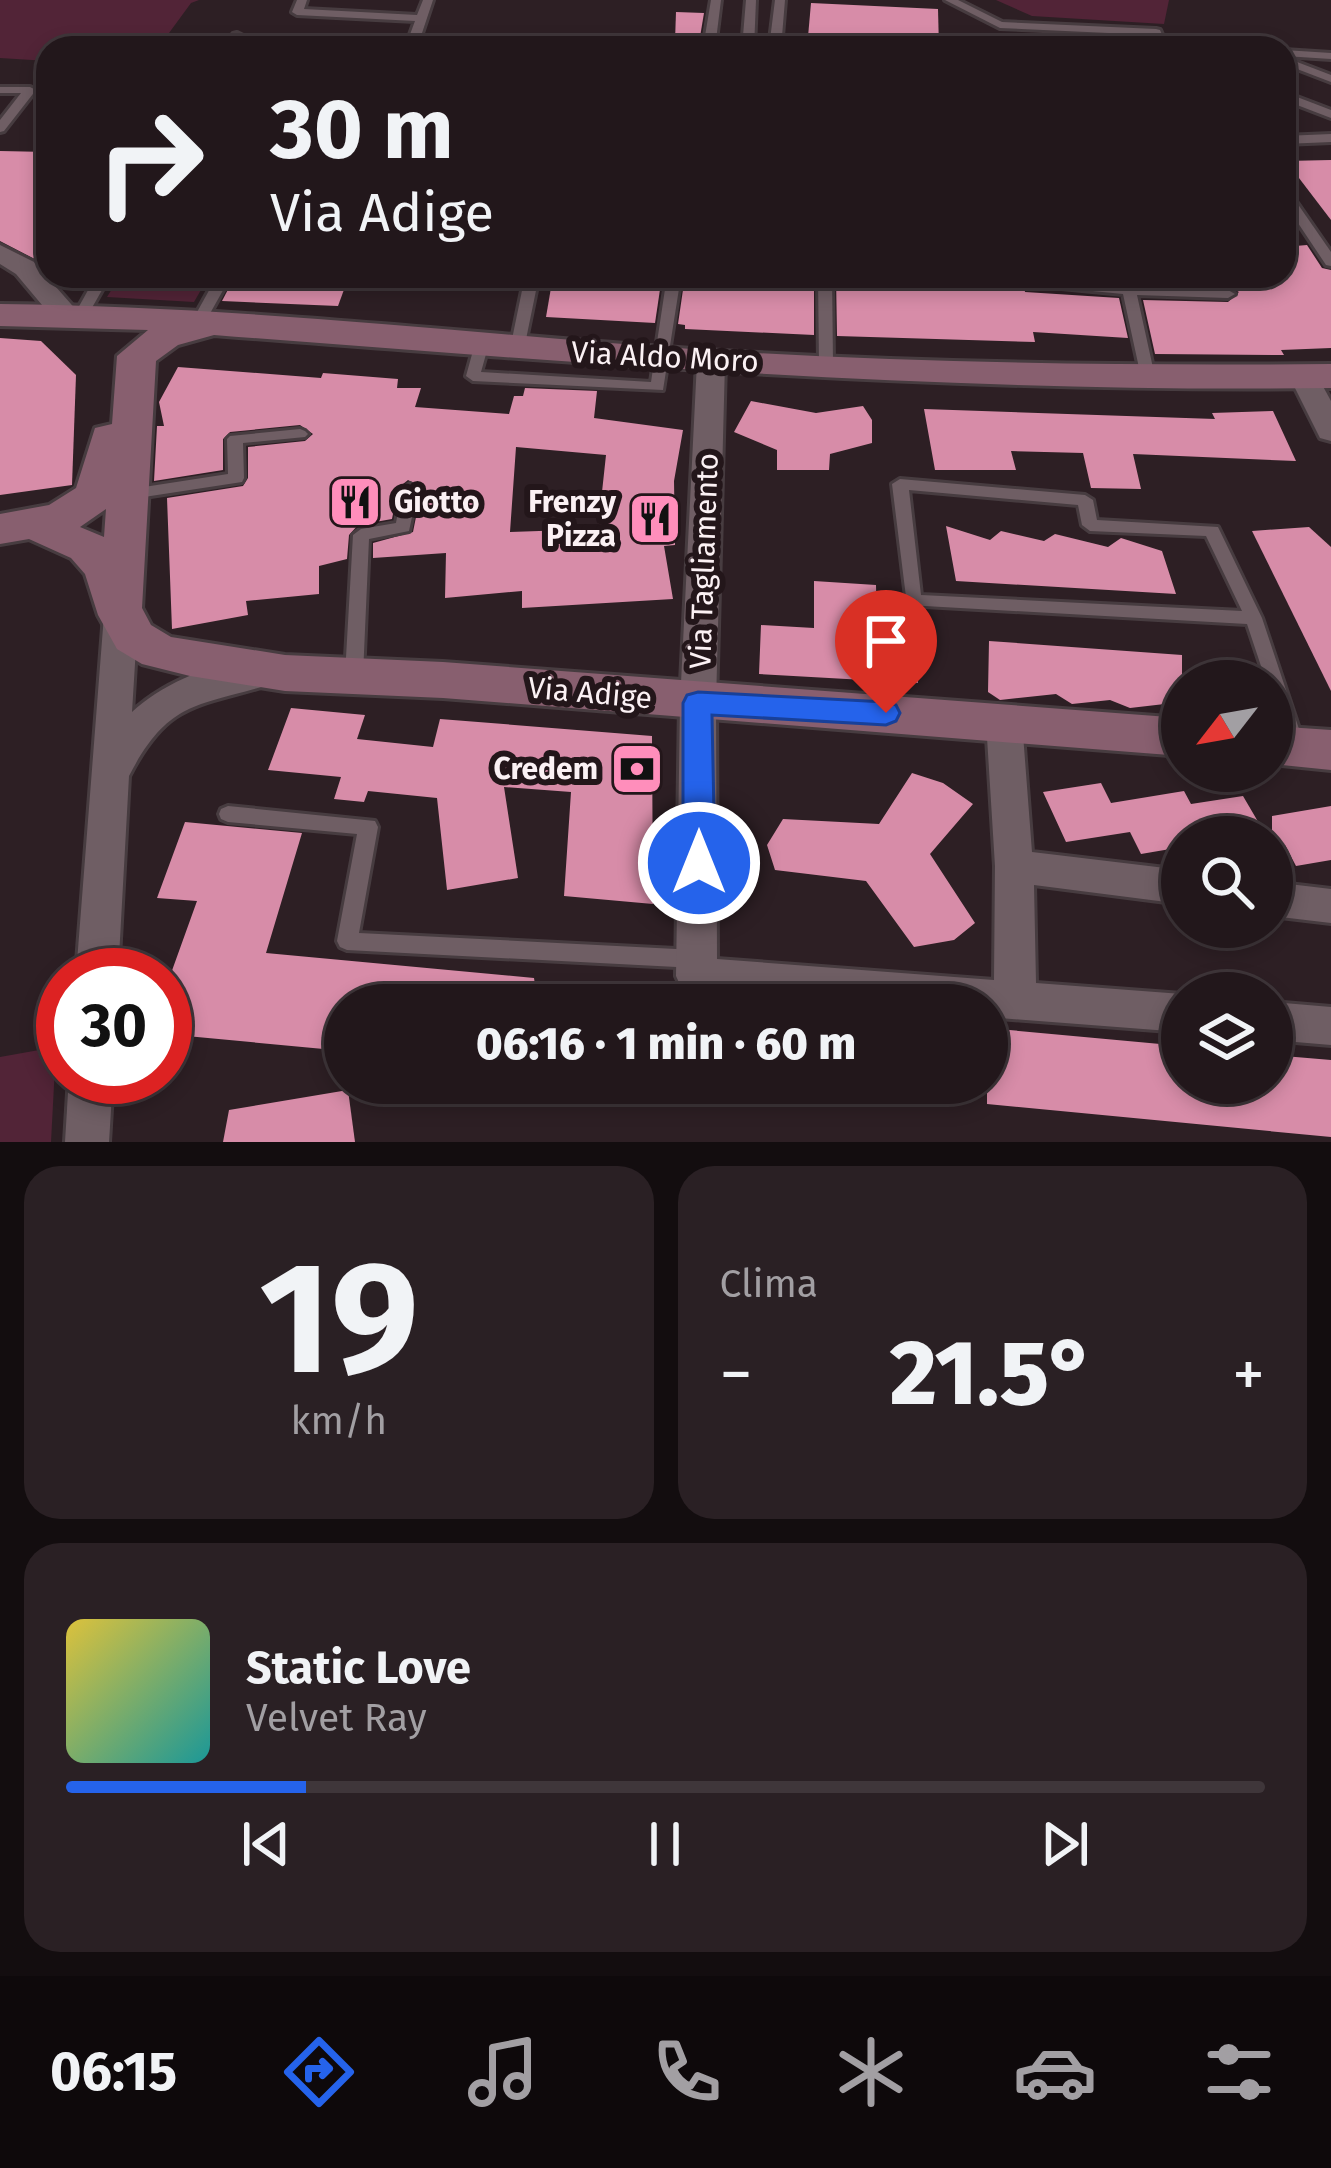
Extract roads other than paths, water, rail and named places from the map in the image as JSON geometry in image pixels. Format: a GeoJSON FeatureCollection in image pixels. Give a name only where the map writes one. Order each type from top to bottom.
{"type":"FeatureCollection","features":[{"type":"Feature","properties":{"kind":"main road","name":"Via Aldo Moro"},"geometry":{"type":"LineString","coordinates":[[0,315],[209,325],[664,360],[1148,377],[1318,376]]}},
{"type":"Feature","properties":{"kind":"main road"},"geometry":{"type":"LineString","coordinates":[[16,526],[81,509],[98,495],[108,462],[118,358],[74,318]]}},
{"type":"Feature","properties":{"kind":"main road"},"geometry":{"type":"LineString","coordinates":[[121,615],[128,567],[137,356],[166,335],[209,325]]}},
{"type":"Feature","properties":{"kind":"main road"},"geometry":{"type":"LineString","coordinates":[[16,526],[87,547],[106,568],[121,615]]}},
{"type":"Feature","properties":{"kind":"main road","name":"Via Adige"},"geometry":{"type":"LineString","coordinates":[[121,615],[134,638],[159,652],[285,673],[1161,735]]}},
{"type":"Feature","properties":{"kind":"street"},"geometry":{"type":"LineString","coordinates":[[0,254],[36,279]]}},
{"type":"Feature","properties":{"kind":"street"},"geometry":{"type":"LineString","coordinates":[[45,288],[74,318]]}},
{"type":"Feature","properties":{"kind":"street","name":"Via Tagliamento"},"geometry":{"type":"LineString","coordinates":[[697,968],[698,703],[711,362]]}},
{"type":"Feature","properties":{"kind":"street"},"geometry":{"type":"LineString","coordinates":[[1318,376],[1331,431]]}},
{"type":"Feature","properties":{"kind":"street"},"geometry":{"type":"LineString","coordinates":[[99,948],[121,615]]}},
{"type":"Feature","properties":{"kind":"street"},"geometry":{"type":"LineString","coordinates":[[110,779],[126,741],[154,710],[222,680],[285,673]]}},
{"type":"Feature","properties":{"kind":"street"},"geometry":{"type":"LineString","coordinates":[[1004,721],[1014,866],[1015,998]]}},
{"type":"Feature","properties":{"kind":"street"},"geometry":{"type":"LineString","coordinates":[[1014,866],[1161,884]]}},
{"type":"Feature","properties":{"kind":"street"},"geometry":{"type":"LineString","coordinates":[[1293,901],[1331,906]]}},
{"type":"Feature","properties":{"kind":"street"},"geometry":{"type":"LineString","coordinates":[[697,968],[1161,1011]]}},
{"type":"Feature","properties":{"kind":"street"},"geometry":{"type":"LineString","coordinates":[[1293,1023],[1331,1026]]}},
{"type":"Feature","properties":{"kind":"street"},"geometry":{"type":"LineString","coordinates":[[87,1142],[89,1104]]}},
{"type":"Feature","properties":{"kind":"lane"},"geometry":{"type":"LineString","coordinates":[[302,0],[297,12],[422,18]]}},
{"type":"Feature","properties":{"kind":"lane"},"geometry":{"type":"LineString","coordinates":[[352,14],[359,0]]}},
{"type":"Feature","properties":{"kind":"lane"},"geometry":{"type":"LineString","coordinates":[[415,36],[428,0]]}},
{"type":"Feature","properties":{"kind":"lane"},"geometry":{"type":"LineString","coordinates":[[711,36],[716,0]]}},
{"type":"Feature","properties":{"kind":"lane"},"geometry":{"type":"LineString","coordinates":[[749,36],[751,0]]}},
{"type":"Feature","properties":{"kind":"lane"},"geometry":{"type":"LineString","coordinates":[[776,36],[780,0]]}},
{"type":"Feature","properties":{"kind":"lane"},"geometry":{"type":"LineString","coordinates":[[950,0],[1000,26],[1156,32],[1158,36]]}},
{"type":"Feature","properties":{"kind":"lane"},"geometry":{"type":"LineString","coordinates":[[1296,56],[1331,56]]}},
{"type":"Feature","properties":{"kind":"lane"},"geometry":{"type":"LineString","coordinates":[[1296,62],[1331,79]]}},
{"type":"Feature","properties":{"kind":"lane"},"geometry":{"type":"LineString","coordinates":[[0,90],[30,91],[0,128]]}},
{"type":"Feature","properties":{"kind":"lane"},"geometry":{"type":"LineString","coordinates":[[1296,101],[1331,114]]}},
{"type":"Feature","properties":{"kind":"lane"},"geometry":{"type":"LineString","coordinates":[[1296,137],[1331,138]]}},
{"type":"Feature","properties":{"kind":"lane"},"geometry":{"type":"LineString","coordinates":[[1296,211],[1331,262]]}},
{"type":"Feature","properties":{"kind":"lane"},"geometry":{"type":"LineString","coordinates":[[74,318],[95,288]]}},
{"type":"Feature","properties":{"kind":"lane"},"geometry":{"type":"LineString","coordinates":[[209,325],[220,288]]}},
{"type":"Feature","properties":{"kind":"lane"},"geometry":{"type":"LineString","coordinates":[[499,348],[526,288]]}},
{"type":"Feature","properties":{"kind":"lane"},"geometry":{"type":"LineString","coordinates":[[664,360],[673,288]]}},
{"type":"Feature","properties":{"kind":"lane"},"geometry":{"type":"LineString","coordinates":[[825,288],[826,363]]}},
{"type":"Feature","properties":{"kind":"lane"},"geometry":{"type":"LineString","coordinates":[[1128,288],[1148,377]]}},
{"type":"Feature","properties":{"kind":"lane"},"geometry":{"type":"LineString","coordinates":[[1167,288],[1228,294]]}},
{"type":"Feature","properties":{"kind":"lane"},"geometry":{"type":"LineString","coordinates":[[130,494],[236,478],[235,439],[300,434]]}},
{"type":"Feature","properties":{"kind":"lane"},"geometry":{"type":"LineString","coordinates":[[1254,618],[913,601],[900,484],[1085,500],[1090,525],[1212,532],[1254,618],[1300,747]]}},
{"type":"Feature","properties":{"kind":"lane"},"geometry":{"type":"LineString","coordinates":[[354,676],[362,535],[403,527],[410,489]]}},
{"type":"Feature","properties":{"kind":"lane"},"geometry":{"type":"LineString","coordinates":[[228,814],[368,827],[347,941],[697,968]]}},
{"type":"Feature","properties":{"kind":"place","name":"Giotto"},"geometry":{"type":"Point","coordinates":[355,502]}},
{"type":"Feature","properties":{"kind":"place","name":"Frenzy Pizza"},"geometry":{"type":"Point","coordinates":[655,519]}},
{"type":"Feature","properties":{"kind":"place","name":"Credem"},"geometry":{"type":"Point","coordinates":[637,769]}}]}
